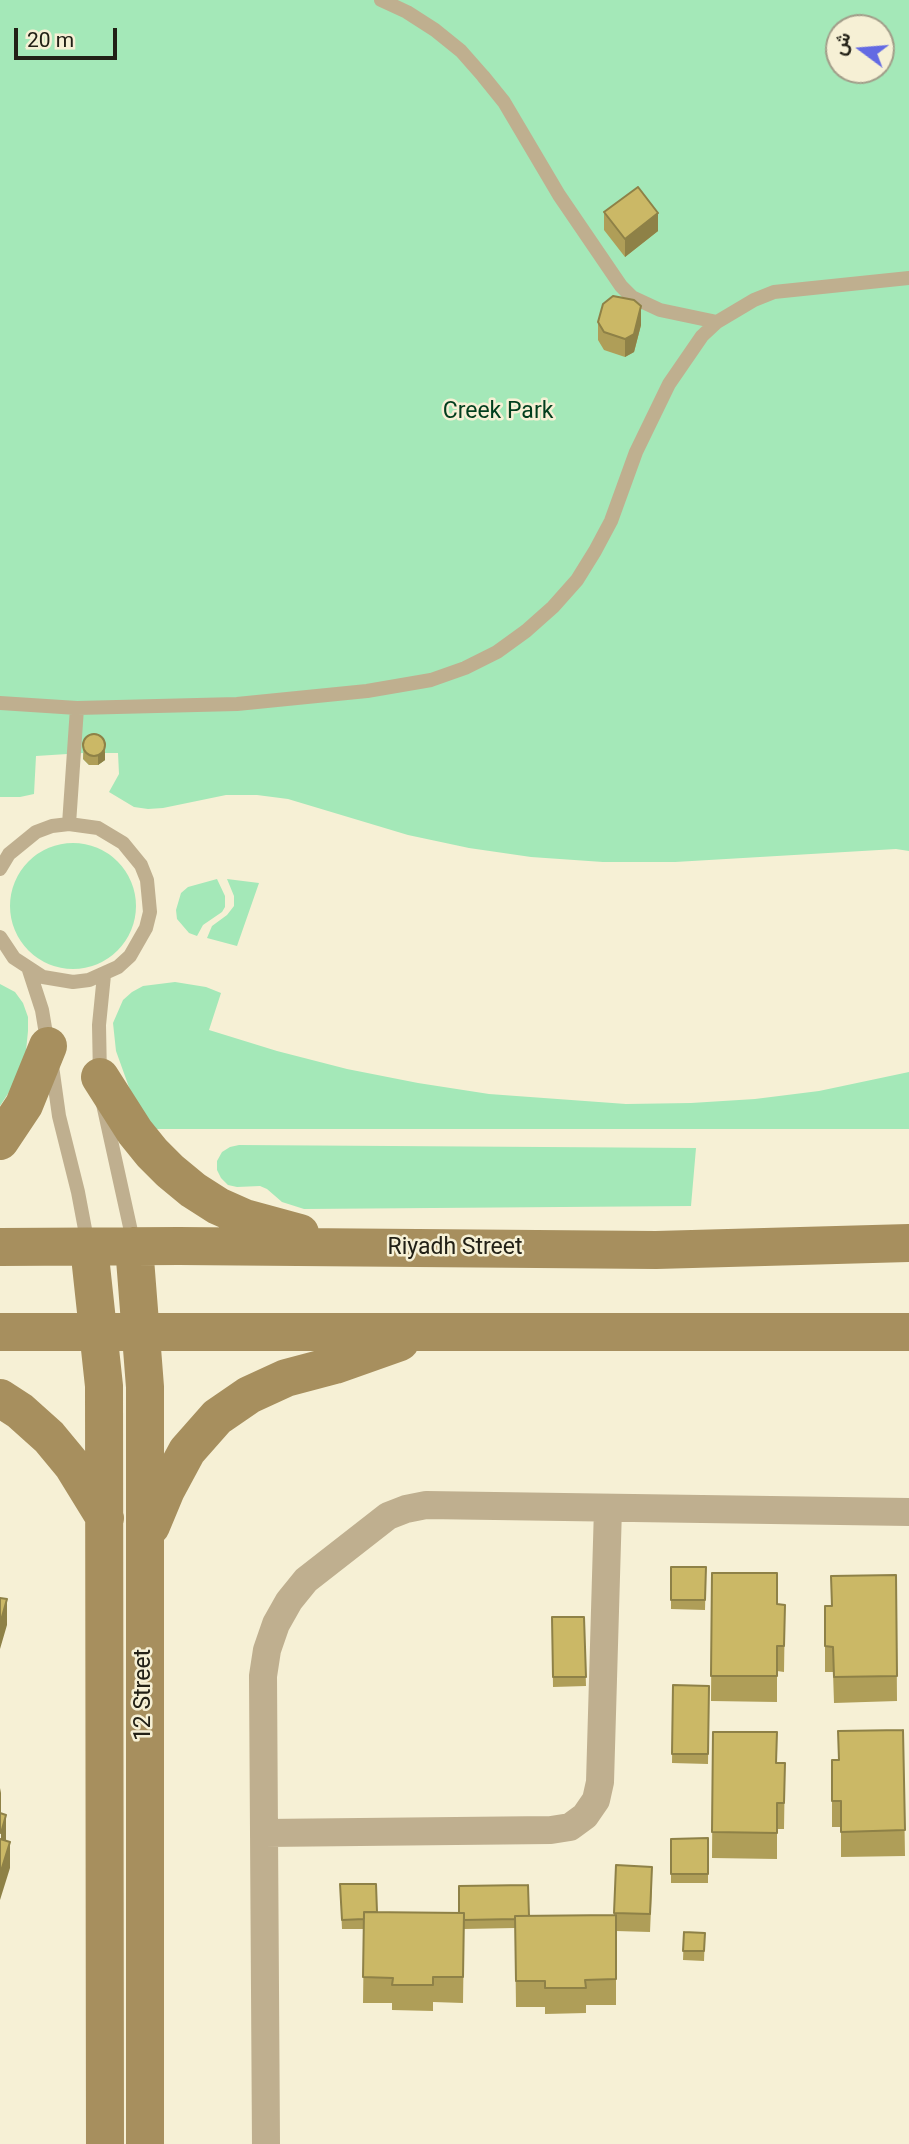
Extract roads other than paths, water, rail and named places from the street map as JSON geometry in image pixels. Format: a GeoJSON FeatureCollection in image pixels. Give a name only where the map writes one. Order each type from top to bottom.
{"type":"FeatureCollection","features":[{"type":"Feature","properties":{"kind":"main road"},"geometry":{"type":"LineString","coordinates":[[0,1141],[24,1105],[48,1046]]}},
{"type":"Feature","properties":{"kind":"main road"},"geometry":{"type":"LineString","coordinates":[[100,1077],[135,1132],[152,1153],[193,1190],[218,1206],[245,1218],[360,1248]]}},
{"type":"Feature","properties":{"kind":"main road","name":"Riyadh Street"},"geometry":{"type":"LineString","coordinates":[[0,1247],[656,1250],[909,1244]]}},
{"type":"Feature","properties":{"kind":"main road","name":"12 Street"},"geometry":{"type":"LineString","coordinates":[[145,2144],[145,1387],[156,1331],[151,1246]]}},
{"type":"Feature","properties":{"kind":"main road"},"geometry":{"type":"LineString","coordinates":[[52,1332],[66,1308],[70,1282],[62,1257],[71,1247]]}},
{"type":"Feature","properties":{"kind":"main road","name":"12 Street"},"geometry":{"type":"LineString","coordinates":[[71,1247],[97,1332],[104,1386],[105,2144]]}},
{"type":"Feature","properties":{"kind":"main road"},"geometry":{"type":"LineString","coordinates":[[0,1332],[909,1332]]}},
{"type":"Feature","properties":{"kind":"main road"},"geometry":{"type":"LineString","coordinates":[[144,1544],[166,1490],[187,1451],[217,1417],[249,1395],[286,1378],[335,1365],[429,1332]]}},
{"type":"Feature","properties":{"kind":"main road"},"geometry":{"type":"LineString","coordinates":[[0,1398],[20,1411],[49,1437],[73,1466],[105,1518]]}},
{"type":"Feature","properties":{"kind":"street"},"geometry":{"type":"LineString","coordinates":[[267,2144],[263,1676],[267,1650],[276,1624],[289,1601],[306,1580],[387,1516],[426,1505],[909,1512]]}},
{"type":"Feature","properties":{"kind":"street"},"geometry":{"type":"LineString","coordinates":[[265,1833],[551,1830],[570,1826],[585,1816],[596,1800],[600,1782],[608,1508]]}},
{"type":"Feature","properties":{"kind":"lane"},"geometry":{"type":"LineString","coordinates":[[382,0],[435,30],[461,51],[483,76],[504,102],[559,195],[621,286],[632,297],[660,310],[717,322]]}},
{"type":"Feature","properties":{"kind":"lane"},"geometry":{"type":"LineString","coordinates":[[0,704],[77,708],[237,704],[367,691],[431,680],[465,668],[497,652],[526,631],[553,607],[577,580],[611,521],[636,452],[669,384],[702,336],[717,322],[754,299],[774,292],[909,278]]}},
{"type":"Feature","properties":{"kind":"lane"},"geometry":{"type":"LineString","coordinates":[[69,824],[77,708]]}},
{"type":"Feature","properties":{"kind":"lane"},"geometry":{"type":"LineString","coordinates":[[0,869],[9,854],[36,832],[69,824],[98,828],[123,843],[141,865],[147,880],[150,912],[140,943],[118,967],[89,980],[66,982],[43,977],[14,958],[0,937]]}},
{"type":"Feature","properties":{"kind":"lane"},"geometry":{"type":"LineString","coordinates":[[29,970],[42,1010],[59,1116],[78,1192],[71,1247]]}},
{"type":"Feature","properties":{"kind":"lane"},"geometry":{"type":"LineString","coordinates":[[104,975],[99,1025],[100,1077],[108,1133],[124,1193],[151,1246]]}},
{"type":"Feature","properties":{"kind":"park label","name":"Creek Park"},"geometry":{"type":"Point","coordinates":[498,412]}}]}
